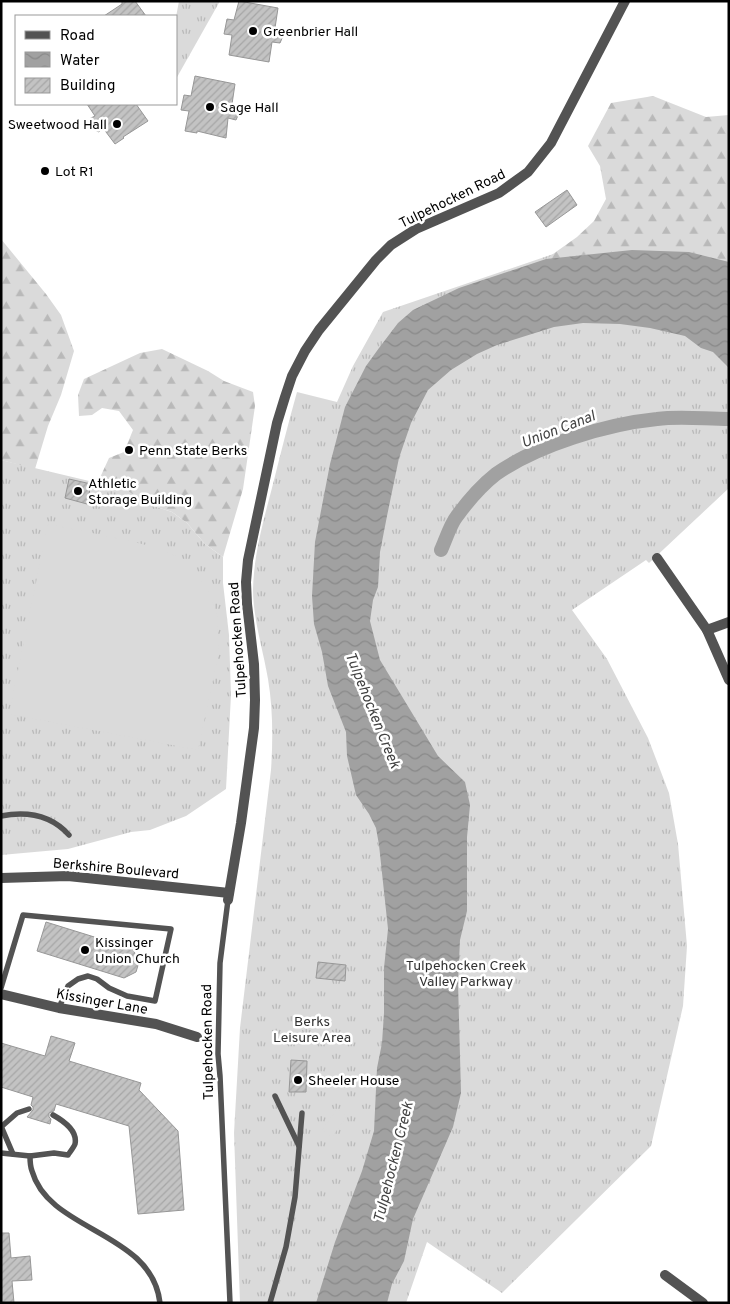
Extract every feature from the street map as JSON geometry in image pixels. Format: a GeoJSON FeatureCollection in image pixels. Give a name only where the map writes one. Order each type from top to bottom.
{"type":"FeatureCollection","features":[{"type":"Feature","properties":{"kind":"street","name":"Tulpehocken Road"},"geometry":{"type":"LineString","coordinates":[[228,897],[241,822],[256,700],[247,604],[248,560],[277,423],[292,376],[319,330],[376,260],[391,246],[416,230],[499,192],[528,172],[551,143],[625,1]]}},
{"type":"Feature","properties":{"kind":"street"},"geometry":{"type":"LineString","coordinates":[[657,558],[707,630],[729,680]]}},
{"type":"Feature","properties":{"kind":"street"},"geometry":{"type":"LineString","coordinates":[[707,630],[729,622]]}},
{"type":"Feature","properties":{"kind":"street","name":"Berkshire Boulevard"},"geometry":{"type":"LineString","coordinates":[[1,878],[86,877],[228,897]]}},
{"type":"Feature","properties":{"kind":"street","name":"Kissinger Lane"},"geometry":{"type":"LineString","coordinates":[[1,994],[59,1008],[156,1024],[197,1037]]}},
{"type":"Feature","properties":{"kind":"street"},"geometry":{"type":"LineString","coordinates":[[666,1275],[703,1303]]}},
{"type":"Feature","properties":{"kind":"lane"},"geometry":{"type":"LineString","coordinates":[[1,816],[20,813],[38,815],[52,820],[69,835]]}},
{"type":"Feature","properties":{"kind":"lane","name":"Tulpehocken Road"},"geometry":{"type":"LineString","coordinates":[[228,897],[220,963],[218,1054],[230,1303]]}},
{"type":"Feature","properties":{"kind":"lane"},"geometry":{"type":"LineString","coordinates":[[1,988],[23,915],[171,929],[155,1001],[127,996],[88,976],[78,979],[68,986],[59,1008]]}},
{"type":"Feature","properties":{"kind":"lane"},"geometry":{"type":"LineString","coordinates":[[275,1096],[300,1148]]}},
{"type":"Feature","properties":{"kind":"lane"},"geometry":{"type":"LineString","coordinates":[[13,1154],[1,1126],[18,1113],[30,1109]]}},
{"type":"Feature","properties":{"kind":"lane"},"geometry":{"type":"LineString","coordinates":[[270,1303],[286,1248],[295,1198],[302,1113]]}},
{"type":"Feature","properties":{"kind":"lane"},"geometry":{"type":"LineString","coordinates":[[1,1154],[30,1156],[54,1153],[68,1155],[75,1144],[74,1136],[66,1123],[53,1115]]}},
{"type":"Feature","properties":{"kind":"lane"},"geometry":{"type":"LineString","coordinates":[[30,1156],[32,1171],[42,1192],[82,1223],[132,1252],[146,1267],[155,1281],[160,1303]]}},
{"type":"Feature","properties":{"kind":"green space"},"geometry":{"type":"Polygon","coordinates":[[[179,1],[220,1],[178,75],[178,15],[176,15],[179,1]]]}},
{"type":"Feature","properties":{"kind":"green space"},"geometry":{"type":"Polygon","coordinates":[[[653,96],[706,117],[729,115],[729,262],[684,252],[661,251],[615,252],[546,259],[577,237],[594,221],[606,199],[600,166],[588,146],[611,103],[653,96]]]}},
{"type":"Feature","properties":{"kind":"green space","name":"Tulpehocken Creek Valley Parkway"},"geometry":{"type":"Polygon","coordinates":[[[729,125],[729,488],[649,563],[646,560],[572,610],[607,659],[648,738],[669,793],[678,844],[687,946],[683,1006],[651,1146],[502,1293],[427,1242],[406,1303],[240,1303],[234,1133],[240,1028],[271,770],[272,747],[270,690],[255,612],[253,589],[262,526],[297,392],[337,402],[353,366],[383,312],[571,248],[729,125]]]}},
{"type":"Feature","properties":{"kind":"green space"},"geometry":{"type":"Polygon","coordinates":[[[1,239],[61,315],[74,351],[35,469],[1,460],[1,239]]]}},
{"type":"Feature","properties":{"kind":"green space"},"geometry":{"type":"Polygon","coordinates":[[[162,349],[208,371],[224,381],[253,392],[255,406],[243,489],[223,557],[205,544],[187,523],[172,512],[142,502],[127,490],[98,482],[109,458],[124,452],[133,430],[119,411],[102,408],[92,415],[79,416],[78,395],[84,379],[140,353],[162,349]]]}},
{"type":"Feature","properties":{"kind":"green space"},"geometry":{"type":"Polygon","coordinates":[[[1,460],[127,490],[142,502],[172,512],[187,523],[205,544],[223,557],[223,583],[229,635],[231,695],[226,789],[186,816],[150,830],[131,832],[68,849],[1,855],[1,460]]]}},
{"type":"Feature","properties":{"kind":"green space"},"geometry":{"type":"Polygon","coordinates":[[[48,524],[162,549],[181,559],[195,572],[209,592],[217,614],[219,652],[198,750],[9,714],[48,524]]]}},
{"type":"Feature","properties":{"kind":"green space"},"geometry":{"type":"Polygon","coordinates":[[[337,1109],[347,1116],[332,1137],[322,1130],[337,1109]]]}},
{"type":"Feature","properties":{"kind":"water","name":"Tulpehocken Creek"},"geometry":{"type":"Polygon","coordinates":[[[632,250],[689,252],[729,262],[729,368],[713,352],[701,348],[685,336],[650,328],[620,324],[583,323],[554,327],[497,345],[477,354],[451,370],[428,390],[411,423],[399,458],[380,552],[378,587],[373,600],[370,621],[380,660],[438,756],[465,782],[470,805],[467,837],[467,911],[460,940],[458,982],[461,1093],[453,1127],[413,1219],[404,1261],[392,1284],[387,1303],[316,1303],[374,1131],[377,1068],[382,1043],[384,968],[388,929],[376,828],[356,795],[347,756],[346,732],[328,686],[322,652],[314,624],[312,596],[315,542],[330,464],[345,407],[366,366],[398,323],[413,310],[459,288],[546,259],[632,250]]]}},
{"type":"Feature","properties":{"kind":"building"},"geometry":{"type":"Polygon","coordinates":[[[122,1],[135,1],[145,15],[106,15],[122,4],[122,1]]]}},
{"type":"Feature","properties":{"kind":"building","name":"Greenbrier Hall"},"geometry":{"type":"Polygon","coordinates":[[[239,1],[278,8],[275,28],[282,29],[283,36],[280,43],[272,42],[269,62],[229,55],[232,35],[224,34],[227,19],[234,20],[239,1]]]}},
{"type":"Feature","properties":{"kind":"building","name":"Sage Hall"},"geometry":{"type":"Polygon","coordinates":[[[195,76],[235,84],[232,104],[238,105],[239,113],[236,120],[228,118],[226,138],[197,131],[197,133],[185,131],[189,111],[181,110],[184,95],[191,96],[195,76]]]}},
{"type":"Feature","properties":{"kind":"building","name":"Sweetwood Hall"},"geometry":{"type":"Polygon","coordinates":[[[88,105],[137,105],[148,121],[115,144],[103,128],[99,132],[93,129],[89,119],[95,116],[88,105]]]}},
{"type":"Feature","properties":{"kind":"building"},"geometry":{"type":"Polygon","coordinates":[[[567,190],[577,205],[546,227],[535,212],[567,190]]]}},
{"type":"Feature","properties":{"kind":"building","name":"Athletic Storage Building"},"geometry":{"type":"Polygon","coordinates":[[[69,479],[91,484],[87,504],[65,498],[69,479]]]}},
{"type":"Feature","properties":{"kind":"building","name":"Kissinger Union Church"},"geometry":{"type":"Polygon","coordinates":[[[46,922],[133,949],[139,962],[136,972],[124,978],[37,951],[46,922]]]}},
{"type":"Feature","properties":{"kind":"building"},"geometry":{"type":"Polygon","coordinates":[[[318,962],[346,965],[345,981],[316,978],[318,962]]]}},
{"type":"Feature","properties":{"kind":"building"},"geometry":{"type":"Polygon","coordinates":[[[51,1036],[75,1043],[69,1061],[141,1083],[139,1090],[178,1131],[184,1210],[138,1214],[129,1126],[56,1104],[54,1111],[49,1113],[50,1124],[27,1117],[33,1110],[31,1105],[33,1097],[1,1087],[1,1043],[45,1056],[51,1036]]]}},
{"type":"Feature","properties":{"kind":"building","name":"Sheeler House"},"geometry":{"type":"Polygon","coordinates":[[[291,1060],[307,1061],[306,1092],[289,1092],[291,1060]]]}},
{"type":"Feature","properties":{"kind":"building"},"geometry":{"type":"Polygon","coordinates":[[[1,1233],[9,1233],[11,1258],[30,1256],[32,1280],[12,1281],[14,1303],[1,1303],[1,1233]]]}},
{"type":"Feature","properties":{"kind":"waterway","name":"Union Canal"},"geometry":{"type":"LineString","coordinates":[[441,550],[450,528],[475,493],[496,474],[531,454],[595,431],[637,422],[675,418],[729,419]]}},
{"type":"Feature","properties":{"kind":"place","name":"Greenbrier Hall"},"geometry":{"type":"Point","coordinates":[253,31]}},
{"type":"Feature","properties":{"kind":"place","name":"Sage Hall"},"geometry":{"type":"Point","coordinates":[210,107]}},
{"type":"Feature","properties":{"kind":"place","name":"Sweetwood Hall"},"geometry":{"type":"Point","coordinates":[117,124]}},
{"type":"Feature","properties":{"kind":"place","name":"Lot R1"},"geometry":{"type":"Point","coordinates":[45,171]}},
{"type":"Feature","properties":{"kind":"place","name":"Penn State Berks"},"geometry":{"type":"Point","coordinates":[129,450]}},
{"type":"Feature","properties":{"kind":"place","name":"Athletic Storage Building"},"geometry":{"type":"Point","coordinates":[78,491]}},
{"type":"Feature","properties":{"kind":"place","name":"Kissinger Union Church"},"geometry":{"type":"Point","coordinates":[85,950]}},
{"type":"Feature","properties":{"kind":"place","name":"Sheeler House"},"geometry":{"type":"Point","coordinates":[298,1080]}},
{"type":"Feature","properties":{"kind":"park label","name":"Berks Leisure Area"},"geometry":{"type":"Point","coordinates":[312,1030]}}]}
